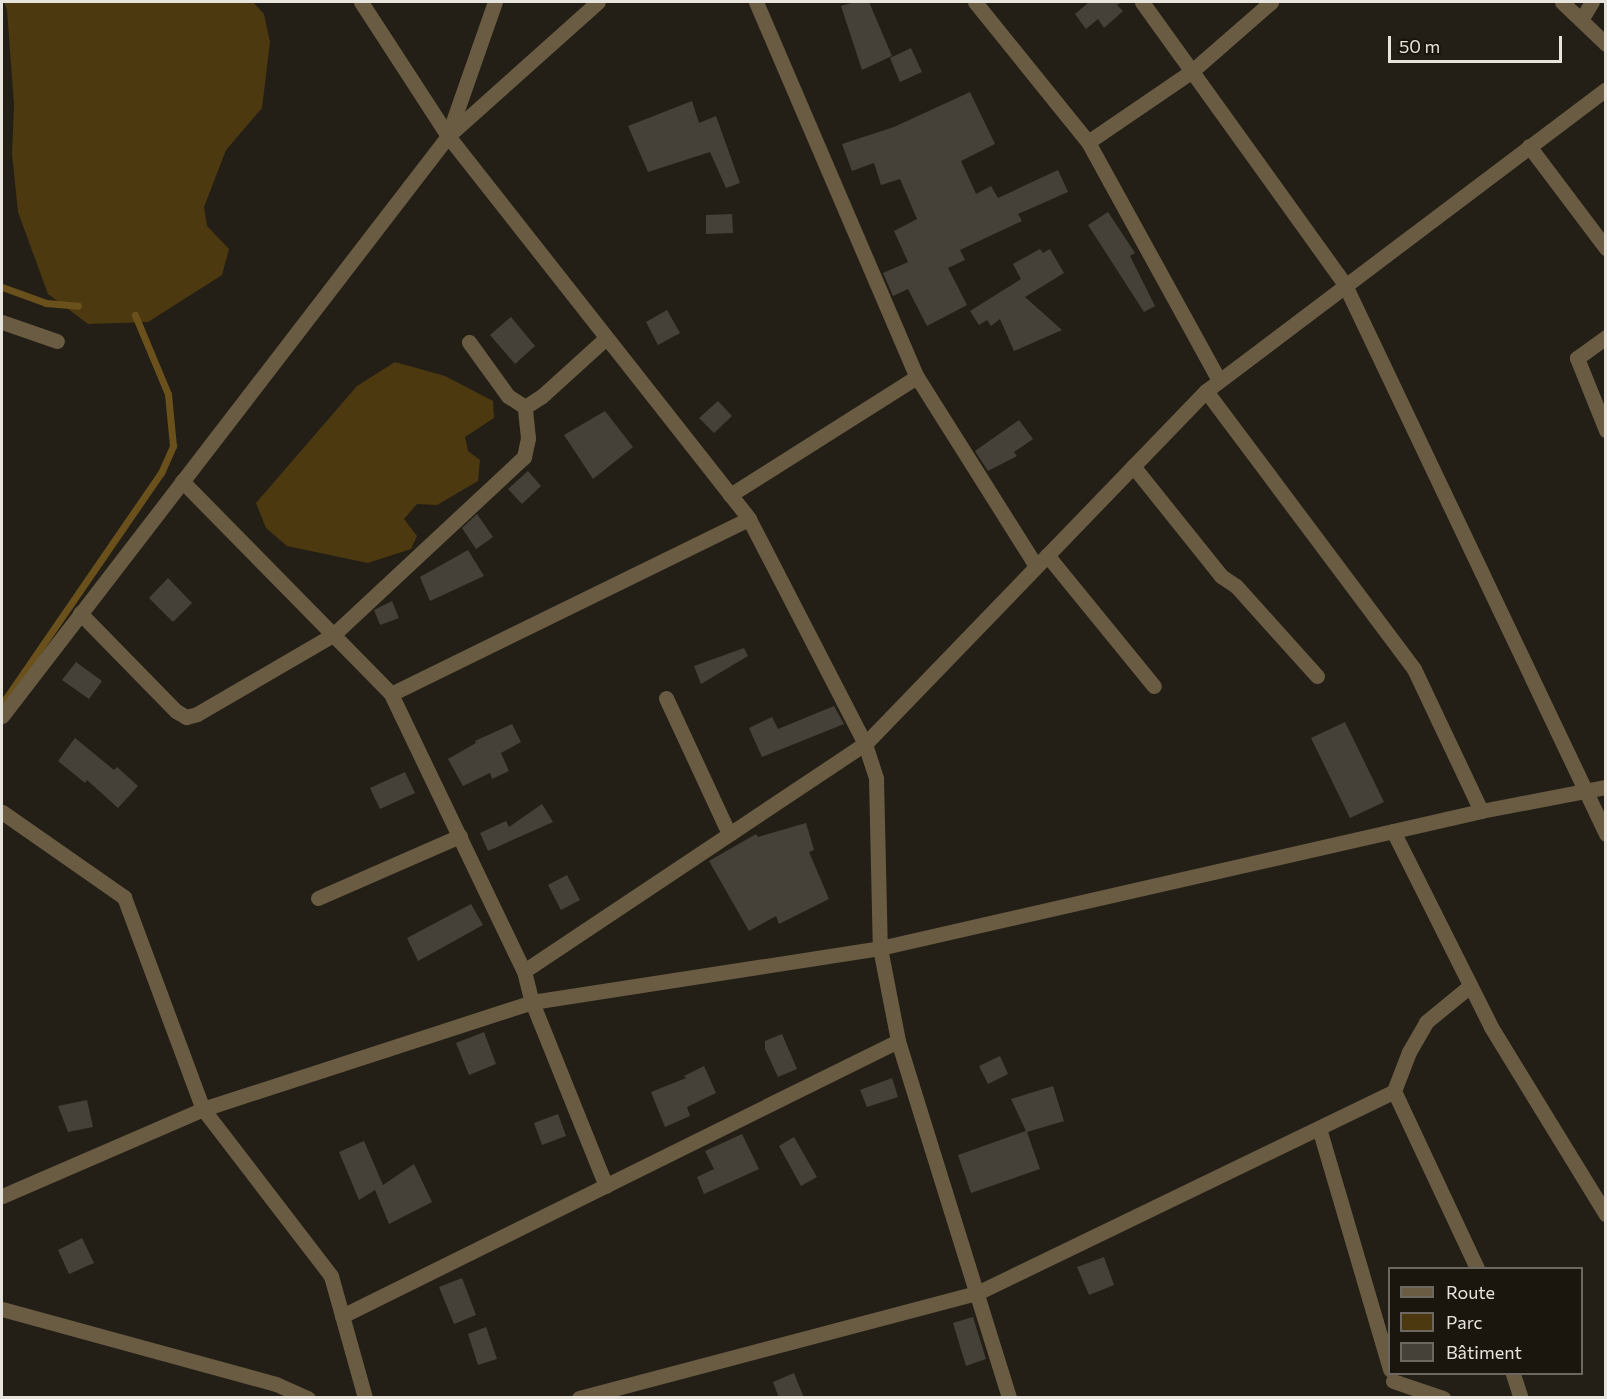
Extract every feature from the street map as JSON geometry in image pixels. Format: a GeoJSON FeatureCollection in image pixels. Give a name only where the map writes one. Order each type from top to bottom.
{"type":"FeatureCollection","features":[{"type":"Feature","properties":{"kind":"street"},"geometry":{"type":"LineString","coordinates":[[361,2],[447,136],[749,519],[865,744],[876,778],[880,948],[898,1041],[1009,1398]]}},
{"type":"Feature","properties":{"kind":"street"},"geometry":{"type":"LineString","coordinates":[[447,136],[495,2]]}},
{"type":"Feature","properties":{"kind":"street"},"geometry":{"type":"LineString","coordinates":[[2,716],[447,136],[598,2]]}},
{"type":"Feature","properties":{"kind":"street"},"geometry":{"type":"LineString","coordinates":[[756,2],[917,377],[1036,566]]}},
{"type":"Feature","properties":{"kind":"street"},"geometry":{"type":"LineString","coordinates":[[975,2],[1088,142],[1219,380]]}},
{"type":"Feature","properties":{"kind":"street"},"geometry":{"type":"LineString","coordinates":[[1142,2],[1345,285],[1587,790],[1605,834]]}},
{"type":"Feature","properties":{"kind":"street"},"geometry":{"type":"LineString","coordinates":[[1088,142],[1192,71],[1271,2]]}},
{"type":"Feature","properties":{"kind":"street"},"geometry":{"type":"LineString","coordinates":[[1563,2],[1605,44]]}},
{"type":"Feature","properties":{"kind":"street"},"geometry":{"type":"LineString","coordinates":[[1581,20],[1593,2]]}},
{"type":"Feature","properties":{"kind":"street"},"geometry":{"type":"LineString","coordinates":[[524,971],[865,744],[1206,391],[1605,89]]}},
{"type":"Feature","properties":{"kind":"street"},"geometry":{"type":"LineString","coordinates":[[1529,146],[1605,248]]}},
{"type":"Feature","properties":{"kind":"street"},"geometry":{"type":"LineString","coordinates":[[2,322],[57,341]]}},
{"type":"Feature","properties":{"kind":"street"},"geometry":{"type":"LineString","coordinates":[[1605,337],[1577,358],[1605,429]]}},
{"type":"Feature","properties":{"kind":"street"},"geometry":{"type":"LineString","coordinates":[[525,407],[542,396],[606,338]]}},
{"type":"Feature","properties":{"kind":"street"},"geometry":{"type":"LineString","coordinates":[[469,342],[508,396],[525,407]]}},
{"type":"Feature","properties":{"kind":"street"},"geometry":{"type":"LineString","coordinates":[[730,495],[917,377]]}},
{"type":"Feature","properties":{"kind":"street"},"geometry":{"type":"LineString","coordinates":[[1206,391],[1414,669],[1481,811]]}},
{"type":"Feature","properties":{"kind":"street"},"geometry":{"type":"LineString","coordinates":[[80,613],[176,711],[186,717],[197,714],[333,635],[524,457],[528,438],[525,407]]}},
{"type":"Feature","properties":{"kind":"street"},"geometry":{"type":"LineString","coordinates":[[1133,466],[1221,576],[1236,586],[1317,676]]}},
{"type":"Feature","properties":{"kind":"street"},"geometry":{"type":"LineString","coordinates":[[182,481],[391,694],[524,971],[532,1002],[606,1186]]}},
{"type":"Feature","properties":{"kind":"street"},"geometry":{"type":"LineString","coordinates":[[391,694],[749,519]]}},
{"type":"Feature","properties":{"kind":"street"},"geometry":{"type":"LineString","coordinates":[[1047,555],[1154,686]]}},
{"type":"Feature","properties":{"kind":"street"},"geometry":{"type":"LineString","coordinates":[[666,698],[729,834]]}},
{"type":"Feature","properties":{"kind":"street"},"geometry":{"type":"LineString","coordinates":[[2,1196],[203,1109],[532,1002],[880,948],[1481,811],[1605,787]]}},
{"type":"Feature","properties":{"kind":"street"},"geometry":{"type":"LineString","coordinates":[[2,812],[124,897],[203,1109],[331,1276],[365,1398]]}},
{"type":"Feature","properties":{"kind":"street"},"geometry":{"type":"LineString","coordinates":[[1392,831],[1491,1027],[1605,1215]]}},
{"type":"Feature","properties":{"kind":"street"},"geometry":{"type":"LineString","coordinates":[[318,898],[460,837]]}},
{"type":"Feature","properties":{"kind":"street"},"geometry":{"type":"LineString","coordinates":[[579,1398],[977,1293],[1394,1091],[1409,1052],[1426,1022],[1470,986]]}},
{"type":"Feature","properties":{"kind":"street"},"geometry":{"type":"LineString","coordinates":[[342,1316],[898,1041]]}},
{"type":"Feature","properties":{"kind":"street"},"geometry":{"type":"LineString","coordinates":[[1394,1091],[1476,1267]]}},
{"type":"Feature","properties":{"kind":"street"},"geometry":{"type":"LineString","coordinates":[[1319,1128],[1388,1365]]}},
{"type":"Feature","properties":{"kind":"street"},"geometry":{"type":"LineString","coordinates":[[2,1309],[276,1384],[308,1398]]}},
{"type":"Feature","properties":{"kind":"street"},"geometry":{"type":"LineString","coordinates":[[1391,1375],[1398,1398]]}},
{"type":"Feature","properties":{"kind":"street"},"geometry":{"type":"LineString","coordinates":[[1391,1375],[1443,1398]]}},
{"type":"Feature","properties":{"kind":"street"},"geometry":{"type":"LineString","coordinates":[[1513,1375],[1521,1398]]}},
{"type":"Feature","properties":{"kind":"green space"},"geometry":{"type":"Polygon","coordinates":[[[4,2],[253,2],[264,14],[270,42],[262,108],[226,150],[204,207],[207,226],[229,249],[222,275],[148,322],[88,324],[48,294],[18,212],[12,154],[14,105],[7,10],[4,2]]]}},
{"type":"Feature","properties":{"kind":"green space"},"geometry":{"type":"Polygon","coordinates":[[[395,362],[445,376],[493,401],[494,418],[465,437],[468,451],[480,460],[478,481],[437,505],[417,504],[404,519],[417,536],[411,549],[368,563],[287,546],[266,528],[256,503],[357,386],[395,362]]]}},
{"type":"Feature","properties":{"kind":"building"},"geometry":{"type":"Polygon","coordinates":[[[855,2],[869,2],[892,56],[862,70],[841,6],[855,2]]]}},
{"type":"Feature","properties":{"kind":"building"},"geometry":{"type":"Polygon","coordinates":[[[1087,2],[1122,2],[1117,5],[1123,11],[1104,28],[1098,19],[1086,29],[1075,14],[1087,2]]]}},
{"type":"Feature","properties":{"kind":"building"},"geometry":{"type":"Polygon","coordinates":[[[911,48],[922,72],[900,82],[890,58],[911,48]]]}},
{"type":"Feature","properties":{"kind":"building"},"geometry":{"type":"Polygon","coordinates":[[[970,92],[995,144],[961,161],[976,194],[991,186],[998,198],[1058,170],[1068,192],[1018,214],[1022,221],[960,250],[965,260],[948,268],[967,305],[927,326],[908,289],[893,296],[883,273],[908,262],[894,231],[917,219],[900,179],[881,185],[874,163],[852,171],[842,144],[894,127],[970,92]]]}},
{"type":"Feature","properties":{"kind":"building"},"geometry":{"type":"Polygon","coordinates":[[[692,101],[699,123],[716,116],[740,183],[726,188],[710,152],[648,172],[628,126],[692,101]]]}},
{"type":"Feature","properties":{"kind":"building"},"geometry":{"type":"Polygon","coordinates":[[[1108,212],[1135,253],[1130,256],[1155,306],[1144,312],[1088,225],[1108,212]]]}},
{"type":"Feature","properties":{"kind":"building"},"geometry":{"type":"Polygon","coordinates":[[[732,214],[733,233],[706,234],[706,215],[732,214]]]}},
{"type":"Feature","properties":{"kind":"building"},"geometry":{"type":"Polygon","coordinates":[[[1040,249],[1043,253],[1050,249],[1064,273],[1025,297],[1062,330],[1014,351],[1000,319],[991,326],[987,320],[979,325],[970,311],[1021,279],[1013,264],[1040,249]]]}},
{"type":"Feature","properties":{"kind":"building"},"geometry":{"type":"Polygon","coordinates":[[[667,310],[680,333],[658,345],[646,322],[667,310]]]}},
{"type":"Feature","properties":{"kind":"building"},"geometry":{"type":"Polygon","coordinates":[[[511,317],[535,346],[515,364],[490,335],[511,317]]]}},
{"type":"Feature","properties":{"kind":"building"},"geometry":{"type":"Polygon","coordinates":[[[718,401],[732,416],[714,433],[699,418],[718,401]]]}},
{"type":"Feature","properties":{"kind":"building"},"geometry":{"type":"Polygon","coordinates":[[[605,411],[633,447],[593,479],[564,435],[605,411]]]}},
{"type":"Feature","properties":{"kind":"building"},"geometry":{"type":"Polygon","coordinates":[[[1019,420],[1033,439],[1014,452],[1017,456],[988,471],[975,451],[1019,420]]]}},
{"type":"Feature","properties":{"kind":"building"},"geometry":{"type":"Polygon","coordinates":[[[528,471],[541,486],[522,504],[508,489],[528,471]]]}},
{"type":"Feature","properties":{"kind":"building"},"geometry":{"type":"Polygon","coordinates":[[[477,514],[493,537],[476,549],[462,528],[477,514]]]}},
{"type":"Feature","properties":{"kind":"building"},"geometry":{"type":"Polygon","coordinates":[[[468,550],[484,576],[430,601],[420,577],[468,550]]]}},
{"type":"Feature","properties":{"kind":"building"},"geometry":{"type":"Polygon","coordinates":[[[168,578],[192,603],[173,622],[149,598],[168,578]]]}},
{"type":"Feature","properties":{"kind":"building"},"geometry":{"type":"Polygon","coordinates":[[[392,601],[399,618],[380,625],[374,610],[392,601]]]}},
{"type":"Feature","properties":{"kind":"building"},"geometry":{"type":"Polygon","coordinates":[[[744,648],[748,656],[701,684],[694,666],[744,648]]]}},
{"type":"Feature","properties":{"kind":"building"},"geometry":{"type":"Polygon","coordinates":[[[76,662],[102,681],[89,699],[62,680],[76,662]]]}},
{"type":"Feature","properties":{"kind":"building"},"geometry":{"type":"Polygon","coordinates":[[[834,706],[844,724],[762,757],[749,728],[772,717],[778,729],[834,706]]]}},
{"type":"Feature","properties":{"kind":"building"},"geometry":{"type":"Polygon","coordinates":[[[1345,722],[1384,802],[1350,818],[1311,738],[1345,722]]]}},
{"type":"Feature","properties":{"kind":"building"},"geometry":{"type":"Polygon","coordinates":[[[512,724],[521,742],[501,753],[509,771],[492,779],[490,773],[463,786],[448,759],[476,743],[475,741],[512,724]]]}},
{"type":"Feature","properties":{"kind":"building"},"geometry":{"type":"Polygon","coordinates":[[[75,738],[114,770],[117,767],[138,786],[118,808],[87,780],[85,783],[58,761],[75,738]]]}},
{"type":"Feature","properties":{"kind":"building"},"geometry":{"type":"Polygon","coordinates":[[[405,772],[415,793],[380,809],[370,788],[405,772]]]}},
{"type":"Feature","properties":{"kind":"building"},"geometry":{"type":"Polygon","coordinates":[[[542,804],[553,822],[488,851],[480,833],[506,821],[509,827],[542,804]]]}},
{"type":"Feature","properties":{"kind":"building"},"geometry":{"type":"Polygon","coordinates":[[[806,823],[814,850],[809,852],[829,899],[779,924],[776,916],[749,931],[709,861],[756,834],[758,837],[806,823]]]}},
{"type":"Feature","properties":{"kind":"building"},"geometry":{"type":"Polygon","coordinates":[[[567,875],[580,900],[561,910],[548,885],[567,875]]]}},
{"type":"Feature","properties":{"kind":"building"},"geometry":{"type":"Polygon","coordinates":[[[471,904],[483,925],[418,961],[407,938],[471,904]]]}},
{"type":"Feature","properties":{"kind":"building"},"geometry":{"type":"Polygon","coordinates":[[[484,1032],[496,1064],[469,1075],[456,1043],[484,1032]]]}},
{"type":"Feature","properties":{"kind":"building"},"geometry":{"type":"Polygon","coordinates":[[[782,1034],[797,1069],[778,1077],[765,1049],[765,1041],[782,1034]]]}},
{"type":"Feature","properties":{"kind":"building"},"geometry":{"type":"Polygon","coordinates":[[[1000,1056],[1008,1074],[988,1084],[979,1066],[1000,1056]]]}},
{"type":"Feature","properties":{"kind":"building"},"geometry":{"type":"Polygon","coordinates":[[[704,1066],[716,1093],[687,1107],[690,1116],[665,1127],[651,1092],[686,1078],[684,1076],[704,1066]]]}},
{"type":"Feature","properties":{"kind":"building"},"geometry":{"type":"Polygon","coordinates":[[[892,1078],[898,1097],[867,1107],[860,1090],[892,1078]]]}},
{"type":"Feature","properties":{"kind":"building"},"geometry":{"type":"Polygon","coordinates":[[[1053,1086],[1064,1121],[1027,1132],[1040,1169],[971,1193],[958,1155],[1026,1131],[1011,1099],[1053,1086]]]}},
{"type":"Feature","properties":{"kind":"building"},"geometry":{"type":"Polygon","coordinates":[[[87,1100],[93,1127],[68,1132],[58,1106],[87,1100]]]}},
{"type":"Feature","properties":{"kind":"building"},"geometry":{"type":"Polygon","coordinates":[[[558,1114],[566,1136],[542,1145],[534,1123],[558,1114]]]}},
{"type":"Feature","properties":{"kind":"building"},"geometry":{"type":"Polygon","coordinates":[[[742,1134],[759,1169],[704,1194],[697,1177],[714,1169],[705,1151],[742,1134]]]}},
{"type":"Feature","properties":{"kind":"building"},"geometry":{"type":"Polygon","coordinates":[[[794,1137],[817,1177],[801,1186],[779,1146],[794,1137]]]}},
{"type":"Feature","properties":{"kind":"building"},"geometry":{"type":"Polygon","coordinates":[[[364,1141],[383,1185],[414,1164],[432,1202],[389,1224],[375,1190],[359,1200],[339,1152],[364,1141]]]}},
{"type":"Feature","properties":{"kind":"building"},"geometry":{"type":"Polygon","coordinates":[[[82,1238],[94,1263],[69,1274],[58,1250],[82,1238]]]}},
{"type":"Feature","properties":{"kind":"building"},"geometry":{"type":"Polygon","coordinates":[[[1104,1257],[1114,1285],[1089,1295],[1077,1267],[1104,1257]]]}},
{"type":"Feature","properties":{"kind":"building"},"geometry":{"type":"Polygon","coordinates":[[[462,1278],[476,1315],[454,1324],[439,1287],[462,1278]]]}},
{"type":"Feature","properties":{"kind":"building"},"geometry":{"type":"Polygon","coordinates":[[[973,1317],[986,1359],[966,1366],[953,1323],[973,1317]]]}},
{"type":"Feature","properties":{"kind":"building"},"geometry":{"type":"Polygon","coordinates":[[[486,1327],[497,1359],[478,1365],[468,1334],[486,1327]]]}},
{"type":"Feature","properties":{"kind":"building"},"geometry":{"type":"Polygon","coordinates":[[[794,1373],[804,1398],[779,1398],[773,1382],[794,1373]]]}},
{"type":"Feature","properties":{"kind":"waterway"},"geometry":{"type":"LineString","coordinates":[[2,287],[46,303],[78,306]]}},
{"type":"Feature","properties":{"kind":"waterway"},"geometry":{"type":"LineString","coordinates":[[2,704],[161,473],[173,446],[168,394],[135,315]]}}]}
